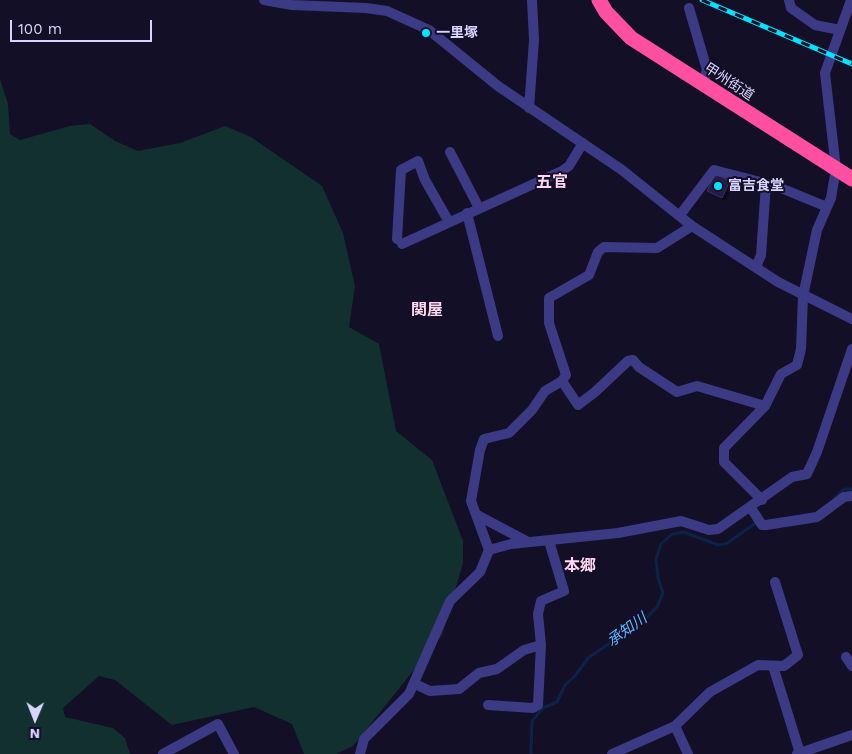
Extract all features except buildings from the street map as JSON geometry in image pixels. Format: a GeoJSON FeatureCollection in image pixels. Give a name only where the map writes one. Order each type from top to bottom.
{"type":"FeatureCollection","features":[{"type":"Feature","properties":{"kind":"highway","name":"甲州街道"},"geometry":{"type":"LineString","coordinates":[[599,0],[606,12],[631,38],[852,179]]}},
{"type":"Feature","properties":{"kind":"street"},"geometry":{"type":"LineString","coordinates":[[529,108],[534,40],[532,0]]}},
{"type":"Feature","properties":{"kind":"street"},"geometry":{"type":"LineString","coordinates":[[789,0],[791,8],[815,25],[840,30]]}},
{"type":"Feature","properties":{"kind":"street"},"geometry":{"type":"LineString","coordinates":[[762,500],[724,462],[724,448],[764,406],[781,374],[797,364],[802,349],[803,296],[817,230],[831,198],[836,169],[825,73],[850,0]]}},
{"type":"Feature","properties":{"kind":"street"},"geometry":{"type":"LineString","coordinates":[[270,1],[292,5],[366,8],[386,11],[429,30],[529,108],[622,170],[692,226],[803,296],[852,319]]}},
{"type":"Feature","properties":{"kind":"street"},"geometry":{"type":"LineString","coordinates":[[690,8],[707,70],[703,84]]}},
{"type":"Feature","properties":{"kind":"street"},"geometry":{"type":"LineString","coordinates":[[449,222],[425,180],[418,160],[401,170],[400,242],[449,222],[468,214],[562,171],[569,166],[583,143]]}},
{"type":"Feature","properties":{"kind":"street"},"geometry":{"type":"LineString","coordinates":[[450,152],[479,208]]}},
{"type":"Feature","properties":{"kind":"street"},"geometry":{"type":"LineString","coordinates":[[680,215],[714,170],[776,186],[827,207]]}},
{"type":"Feature","properties":{"kind":"street"},"geometry":{"type":"LineString","coordinates":[[756,267],[761,255],[766,184]]}},
{"type":"Feature","properties":{"kind":"street"},"geometry":{"type":"LineString","coordinates":[[468,214],[498,336]]}},
{"type":"Feature","properties":{"kind":"street"},"geometry":{"type":"LineString","coordinates":[[360,754],[364,739],[409,694],[450,601],[480,572],[489,550],[471,501],[484,439],[510,433],[532,410],[545,391],[562,381],[566,375],[548,322],[549,298],[589,276],[598,252],[604,247],[657,248],[692,226]]}},
{"type":"Feature","properties":{"kind":"street"},"geometry":{"type":"LineString","coordinates":[[489,550],[511,544],[618,533],[681,521],[709,530],[718,530],[762,500],[792,476],[807,474],[817,452],[852,349]]}},
{"type":"Feature","properties":{"kind":"street"},"geometry":{"type":"LineString","coordinates":[[562,381],[578,405],[596,392],[628,361],[633,360],[639,367],[677,392],[698,386],[764,406]]}},
{"type":"Feature","properties":{"kind":"street"},"geometry":{"type":"LineString","coordinates":[[751,508],[759,520],[766,525],[817,516],[848,496]]}},
{"type":"Feature","properties":{"kind":"street"},"geometry":{"type":"LineString","coordinates":[[477,515],[529,543]]}},
{"type":"Feature","properties":{"kind":"street"},"geometry":{"type":"LineString","coordinates":[[488,706],[534,708],[538,705],[541,645],[538,614],[541,601],[564,592],[550,541]]}},
{"type":"Feature","properties":{"kind":"street"},"geometry":{"type":"LineString","coordinates":[[619,753],[675,726],[710,692],[758,665],[784,666],[798,655],[775,582]]}},
{"type":"Feature","properties":{"kind":"street"},"geometry":{"type":"LineString","coordinates":[[415,684],[430,691],[460,689],[479,673],[497,669],[524,650],[541,645]]}},
{"type":"Feature","properties":{"kind":"street"},"geometry":{"type":"LineString","coordinates":[[773,666],[798,754],[852,735]]}},
{"type":"Feature","properties":{"kind":"street"},"geometry":{"type":"LineString","coordinates":[[163,754],[218,724],[234,754]]}},
{"type":"Feature","properties":{"kind":"street"},"geometry":{"type":"LineString","coordinates":[[675,726],[688,754]]}},
{"type":"Feature","properties":{"kind":"green space"},"geometry":{"type":"Polygon","coordinates":[[[0,79],[8,104],[10,134],[20,140],[70,126],[90,124],[115,141],[138,151],[180,143],[225,126],[251,137],[322,186],[343,233],[355,286],[349,327],[379,344],[396,431],[432,460],[463,541],[463,563],[442,635],[353,746],[336,754],[304,754],[292,724],[254,707],[172,725],[115,680],[99,676],[63,708],[65,717],[113,728],[125,738],[130,754],[0,754],[0,79]]]}},
{"type":"Feature","properties":{"kind":"waterway","name":"承知川"},"geometry":{"type":"LineString","coordinates":[[835,498],[844,489],[852,489]]}},
{"type":"Feature","properties":{"kind":"waterway","name":"承知川"},"geometry":{"type":"LineString","coordinates":[[531,754],[532,721],[543,708],[557,702],[565,685],[575,676],[588,658],[645,619],[657,607],[663,593],[658,578],[656,559],[661,544],[672,534],[684,532],[718,545],[726,544],[757,522]]}},
{"type":"Feature","properties":{"kind":"railway"},"geometry":{"type":"LineString","coordinates":[[702,0],[852,64]]}},
{"type":"Feature","properties":{"kind":"place","name":"一里塚"},"geometry":{"type":"Point","coordinates":[426,33]}},
{"type":"Feature","properties":{"kind":"place","name":"富吉食堂"},"geometry":{"type":"Point","coordinates":[718,186]}},
{"type":"Feature","properties":{"kind":"district","name":"五官"},"geometry":{"type":"Point","coordinates":[552,182]}},
{"type":"Feature","properties":{"kind":"district","name":"関屋"},"geometry":{"type":"Point","coordinates":[427,310]}},
{"type":"Feature","properties":{"kind":"district","name":"本郷"},"geometry":{"type":"Point","coordinates":[580,566]}}]}
